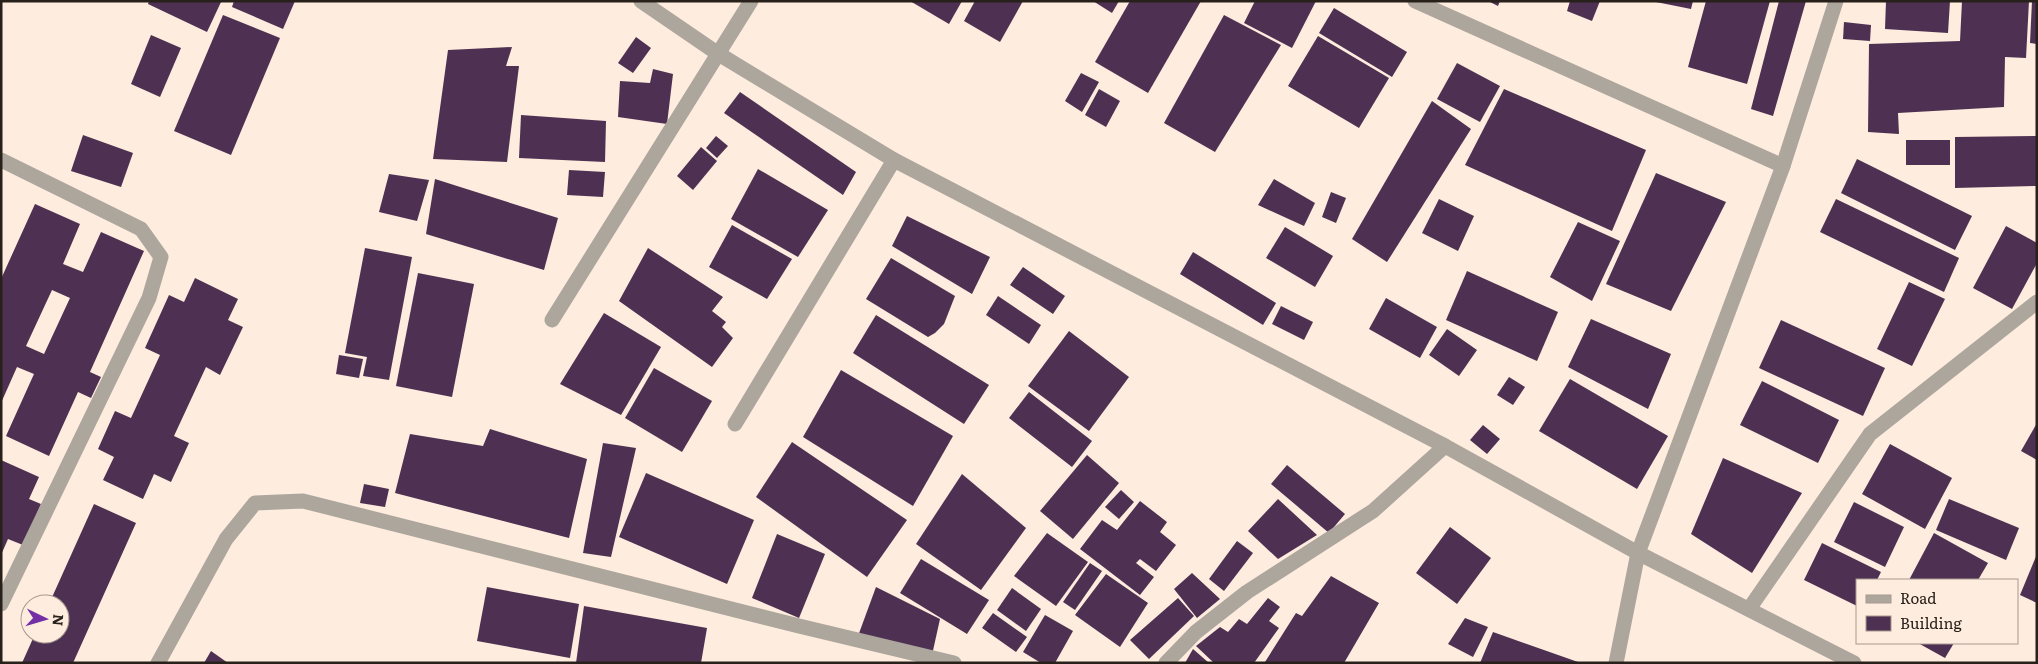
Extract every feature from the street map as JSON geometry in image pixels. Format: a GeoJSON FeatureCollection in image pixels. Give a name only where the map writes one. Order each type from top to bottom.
{"type":"FeatureCollection","features":[{"type":"Feature","properties":{"kind":"street"},"geometry":{"type":"LineString","coordinates":[[641,1],[717,53],[894,160],[1446,446],[1638,553],[1854,663]]}},
{"type":"Feature","properties":{"kind":"street"},"geometry":{"type":"LineString","coordinates":[[552,320],[751,1]]}},
{"type":"Feature","properties":{"kind":"street"},"geometry":{"type":"LineString","coordinates":[[1415,1],[1783,166]]}},
{"type":"Feature","properties":{"kind":"street"},"geometry":{"type":"LineString","coordinates":[[1616,663],[1638,553],[1783,166],[1836,1]]}},
{"type":"Feature","properties":{"kind":"street"},"geometry":{"type":"LineString","coordinates":[[735,424],[894,160]]}},
{"type":"Feature","properties":{"kind":"street"},"geometry":{"type":"LineString","coordinates":[[1,604],[150,298],[161,257],[141,229],[2,164]]}},
{"type":"Feature","properties":{"kind":"street"},"geometry":{"type":"LineString","coordinates":[[1749,609],[1870,434],[2037,302]]}},
{"type":"Feature","properties":{"kind":"street"},"geometry":{"type":"LineString","coordinates":[[1166,663],[1196,632],[1247,592],[1373,511],[1446,446]]}},
{"type":"Feature","properties":{"kind":"street"},"geometry":{"type":"LineString","coordinates":[[158,663],[226,539],[255,503],[303,501],[799,626],[954,663]]}},
{"type":"Feature","properties":{"kind":"building"},"geometry":{"type":"Polygon","coordinates":[[[149,1],[221,2],[207,32],[148,4],[149,1]]]}},
{"type":"Feature","properties":{"kind":"building"},"geometry":{"type":"Polygon","coordinates":[[[234,1],[295,1],[283,29],[232,7],[234,1]]]}},
{"type":"Feature","properties":{"kind":"building"},"geometry":{"type":"Polygon","coordinates":[[[910,1],[962,1],[949,24],[910,1]]]}},
{"type":"Feature","properties":{"kind":"building"},"geometry":{"type":"Polygon","coordinates":[[[975,1],[1023,1],[1000,42],[964,21],[975,1]]]}},
{"type":"Feature","properties":{"kind":"building"},"geometry":{"type":"Polygon","coordinates":[[[1093,1],[1119,1],[1112,13],[1093,1]]]}},
{"type":"Feature","properties":{"kind":"building"},"geometry":{"type":"Polygon","coordinates":[[[1130,1],[1201,1],[1148,93],[1095,62],[1130,1]]]}},
{"type":"Feature","properties":{"kind":"building"},"geometry":{"type":"Polygon","coordinates":[[[1255,1],[1316,1],[1292,48],[1244,23],[1255,1]]]}},
{"type":"Feature","properties":{"kind":"building"},"geometry":{"type":"Polygon","coordinates":[[[1488,1],[1500,1],[1498,6],[1488,1]]]}},
{"type":"Feature","properties":{"kind":"building"},"geometry":{"type":"Polygon","coordinates":[[[1570,1],[1600,1],[1592,21],[1567,11],[1570,1]]]}},
{"type":"Feature","properties":{"kind":"building"},"geometry":{"type":"Polygon","coordinates":[[[1651,1],[1693,1],[1691,9],[1651,1]]]}},
{"type":"Feature","properties":{"kind":"building"},"geometry":{"type":"Polygon","coordinates":[[[1706,1],[1770,1],[1747,84],[1688,67],[1706,1]]]}},
{"type":"Feature","properties":{"kind":"building"},"geometry":{"type":"Polygon","coordinates":[[[1779,1],[1806,1],[1773,116],[1751,109],[1779,1]]]}},
{"type":"Feature","properties":{"kind":"building"},"geometry":{"type":"Polygon","coordinates":[[[1886,1],[1950,1],[1948,33],[1885,29],[1886,1]]]}},
{"type":"Feature","properties":{"kind":"building"},"geometry":{"type":"Polygon","coordinates":[[[1962,1],[2029,1],[2026,58],[2005,57],[2004,107],[1898,113],[1899,134],[1868,132],[1869,44],[1960,41],[1962,1]]]}},
{"type":"Feature","properties":{"kind":"building"},"geometry":{"type":"Polygon","coordinates":[[[2032,1],[2037,1],[2037,44],[2030,43],[2032,1]]]}},
{"type":"Feature","properties":{"kind":"building"},"geometry":{"type":"Polygon","coordinates":[[[1334,8],[1407,52],[1392,77],[1319,33],[1334,8]]]}},
{"type":"Feature","properties":{"kind":"building"},"geometry":{"type":"Polygon","coordinates":[[[223,15],[280,38],[231,155],[174,131],[223,15]]]}},
{"type":"Feature","properties":{"kind":"building"},"geometry":{"type":"Polygon","coordinates":[[[1224,15],[1281,45],[1215,152],[1164,123],[1224,15]]]}},
{"type":"Feature","properties":{"kind":"building"},"geometry":{"type":"Polygon","coordinates":[[[1844,22],[1871,25],[1870,41],[1843,39],[1844,22]]]}},
{"type":"Feature","properties":{"kind":"building"},"geometry":{"type":"Polygon","coordinates":[[[151,35],[181,48],[160,97],[131,84],[151,35]]]}},
{"type":"Feature","properties":{"kind":"building"},"geometry":{"type":"Polygon","coordinates":[[[1318,36],[1389,78],[1359,128],[1288,86],[1318,36]]]}},
{"type":"Feature","properties":{"kind":"building"},"geometry":{"type":"Polygon","coordinates":[[[636,37],[651,48],[633,73],[618,63],[636,37]]]}},
{"type":"Feature","properties":{"kind":"building"},"geometry":{"type":"Polygon","coordinates":[[[512,47],[506,66],[519,66],[507,162],[433,159],[448,50],[512,47]]]}},
{"type":"Feature","properties":{"kind":"building"},"geometry":{"type":"Polygon","coordinates":[[[1457,63],[1500,86],[1480,122],[1437,99],[1457,63]]]}},
{"type":"Feature","properties":{"kind":"building"},"geometry":{"type":"Polygon","coordinates":[[[653,69],[673,74],[667,124],[618,117],[620,81],[650,83],[653,69]]]}},
{"type":"Feature","properties":{"kind":"building"},"geometry":{"type":"Polygon","coordinates":[[[1081,73],[1099,82],[1082,112],[1065,101],[1081,73]]]}},
{"type":"Feature","properties":{"kind":"building"},"geometry":{"type":"Polygon","coordinates":[[[1099,89],[1120,101],[1106,127],[1085,115],[1099,89]]]}},
{"type":"Feature","properties":{"kind":"building"},"geometry":{"type":"Polygon","coordinates":[[[1504,89],[1646,150],[1612,231],[1465,165],[1504,89]]]}},
{"type":"Feature","properties":{"kind":"building"},"geometry":{"type":"Polygon","coordinates":[[[740,92],[856,172],[843,195],[724,113],[740,92]]]}},
{"type":"Feature","properties":{"kind":"building"},"geometry":{"type":"Polygon","coordinates":[[[1432,101],[1471,129],[1387,262],[1352,239],[1432,101]]]}},
{"type":"Feature","properties":{"kind":"building"},"geometry":{"type":"Polygon","coordinates":[[[521,115],[606,121],[605,162],[519,158],[521,115]]]}},
{"type":"Feature","properties":{"kind":"building"},"geometry":{"type":"Polygon","coordinates":[[[83,135],[133,153],[121,187],[71,171],[83,135]]]}},
{"type":"Feature","properties":{"kind":"building"},"geometry":{"type":"Polygon","coordinates":[[[716,136],[728,146],[717,158],[706,148],[716,136]]]}},
{"type":"Feature","properties":{"kind":"building"},"geometry":{"type":"Polygon","coordinates":[[[2037,136],[2037,186],[1955,188],[1955,137],[2037,136]]]}},
{"type":"Feature","properties":{"kind":"building"},"geometry":{"type":"Polygon","coordinates":[[[1906,140],[1950,140],[1950,165],[1906,165],[1906,140]]]}},
{"type":"Feature","properties":{"kind":"building"},"geometry":{"type":"Polygon","coordinates":[[[701,147],[717,161],[693,190],[677,176],[701,147]]]}},
{"type":"Feature","properties":{"kind":"building"},"geometry":{"type":"Polygon","coordinates":[[[1857,159],[1972,216],[1955,250],[1841,193],[1857,159]]]}},
{"type":"Feature","properties":{"kind":"building"},"geometry":{"type":"Polygon","coordinates":[[[758,169],[828,210],[798,257],[731,219],[758,169]]]}},
{"type":"Feature","properties":{"kind":"building"},"geometry":{"type":"Polygon","coordinates":[[[569,170],[605,172],[603,197],[567,195],[569,170]]]}},
{"type":"Feature","properties":{"kind":"building"},"geometry":{"type":"Polygon","coordinates":[[[1656,173],[1726,202],[1671,311],[1606,284],[1656,173]]]}},
{"type":"Feature","properties":{"kind":"building"},"geometry":{"type":"Polygon","coordinates":[[[389,174],[429,180],[417,221],[379,212],[389,174]]]}},
{"type":"Feature","properties":{"kind":"building"},"geometry":{"type":"Polygon","coordinates":[[[435,179],[558,218],[544,270],[426,234],[435,179]]]}},
{"type":"Feature","properties":{"kind":"building"},"geometry":{"type":"Polygon","coordinates":[[[1274,179],[1315,203],[1304,226],[1258,205],[1274,179]]]}},
{"type":"Feature","properties":{"kind":"building"},"geometry":{"type":"Polygon","coordinates":[[[1331,192],[1346,198],[1336,223],[1322,217],[1331,192]]]}},
{"type":"Feature","properties":{"kind":"building"},"geometry":{"type":"Polygon","coordinates":[[[1439,199],[1474,216],[1458,251],[1422,233],[1439,199]]]}},
{"type":"Feature","properties":{"kind":"building"},"geometry":{"type":"Polygon","coordinates":[[[1836,199],[1959,258],[1944,292],[1820,232],[1836,199]]]}},
{"type":"Feature","properties":{"kind":"building"},"geometry":{"type":"Polygon","coordinates":[[[35,204],[80,224],[63,264],[83,272],[101,232],[144,251],[90,372],[101,377],[91,398],[78,392],[49,456],[6,436],[34,374],[17,367],[1,403],[1,279],[35,204]],[[52,290],[26,346],[44,354],[70,298],[52,290]]]}},
{"type":"Feature","properties":{"kind":"building"},"geometry":{"type":"Polygon","coordinates":[[[907,216],[990,257],[972,294],[892,246],[907,216]]]}},
{"type":"Feature","properties":{"kind":"building"},"geometry":{"type":"Polygon","coordinates":[[[1578,222],[1620,241],[1592,301],[1550,277],[1578,222]]]}},
{"type":"Feature","properties":{"kind":"building"},"geometry":{"type":"Polygon","coordinates":[[[732,225],[792,259],[767,299],[709,267],[732,225]]]}},
{"type":"Feature","properties":{"kind":"building"},"geometry":{"type":"Polygon","coordinates":[[[2006,226],[2037,243],[2037,263],[2012,309],[1973,288],[2006,226]]]}},
{"type":"Feature","properties":{"kind":"building"},"geometry":{"type":"Polygon","coordinates":[[[1285,227],[1333,256],[1315,287],[1266,258],[1285,227]]]}},
{"type":"Feature","properties":{"kind":"building"},"geometry":{"type":"Polygon","coordinates":[[[365,248],[412,257],[389,380],[363,376],[367,357],[345,353],[365,248]]]}},
{"type":"Feature","properties":{"kind":"building"},"geometry":{"type":"Polygon","coordinates":[[[648,248],[723,297],[712,311],[726,322],[722,327],[733,338],[712,367],[619,301],[648,248]]]}},
{"type":"Feature","properties":{"kind":"building"},"geometry":{"type":"Polygon","coordinates":[[[1193,252],[1276,303],[1263,325],[1180,274],[1193,252]]]}},
{"type":"Feature","properties":{"kind":"building"},"geometry":{"type":"Polygon","coordinates":[[[891,258],[955,296],[944,324],[928,337],[866,299],[891,258]]]}},
{"type":"Feature","properties":{"kind":"building"},"geometry":{"type":"Polygon","coordinates":[[[1023,267],[1065,296],[1053,314],[1010,285],[1023,267]]]}},
{"type":"Feature","properties":{"kind":"building"},"geometry":{"type":"Polygon","coordinates":[[[1467,271],[1558,312],[1537,361],[1446,320],[1467,271]]]}},
{"type":"Feature","properties":{"kind":"building"},"geometry":{"type":"Polygon","coordinates":[[[418,273],[474,284],[452,397],[396,386],[418,273]]]}},
{"type":"Feature","properties":{"kind":"building"},"geometry":{"type":"Polygon","coordinates":[[[195,278],[238,299],[228,320],[243,327],[220,375],[206,367],[174,436],[189,443],[171,482],[154,474],[143,499],[103,480],[114,457],[98,449],[115,411],[131,418],[160,355],[145,348],[169,295],[184,302],[195,278]]]}},
{"type":"Feature","properties":{"kind":"building"},"geometry":{"type":"Polygon","coordinates":[[[1909,282],[1945,299],[1912,366],[1877,349],[1909,282]]]}},
{"type":"Feature","properties":{"kind":"building"},"geometry":{"type":"Polygon","coordinates":[[[998,296],[1041,325],[1029,344],[986,315],[998,296]]]}},
{"type":"Feature","properties":{"kind":"building"},"geometry":{"type":"Polygon","coordinates":[[[1386,298],[1437,327],[1420,358],[1369,329],[1386,298]]]}},
{"type":"Feature","properties":{"kind":"building"},"geometry":{"type":"Polygon","coordinates":[[[1281,306],[1313,322],[1304,340],[1272,324],[1281,306]]]}},
{"type":"Feature","properties":{"kind":"building"},"geometry":{"type":"Polygon","coordinates":[[[604,313],[661,347],[621,415],[560,384],[604,313]]]}},
{"type":"Feature","properties":{"kind":"building"},"geometry":{"type":"Polygon","coordinates":[[[876,315],[989,385],[964,424],[853,353],[876,315]]]}},
{"type":"Feature","properties":{"kind":"building"},"geometry":{"type":"Polygon","coordinates":[[[1591,319],[1671,354],[1648,409],[1568,367],[1591,319]]]}},
{"type":"Feature","properties":{"kind":"building"},"geometry":{"type":"Polygon","coordinates":[[[1781,320],[1885,368],[1863,416],[1759,368],[1781,320]]]}},
{"type":"Feature","properties":{"kind":"building"},"geometry":{"type":"Polygon","coordinates":[[[1447,329],[1477,350],[1459,376],[1429,355],[1447,329]]]}},
{"type":"Feature","properties":{"kind":"building"},"geometry":{"type":"Polygon","coordinates":[[[1069,331],[1129,377],[1089,431],[1028,386],[1069,331]]]}},
{"type":"Feature","properties":{"kind":"building"},"geometry":{"type":"Polygon","coordinates":[[[339,355],[363,359],[359,378],[336,374],[339,355]]]}},
{"type":"Feature","properties":{"kind":"building"},"geometry":{"type":"Polygon","coordinates":[[[654,368],[712,401],[682,452],[625,418],[654,368]]]}},
{"type":"Feature","properties":{"kind":"building"},"geometry":{"type":"Polygon","coordinates":[[[841,370],[953,436],[913,506],[803,437],[841,370]]]}},
{"type":"Feature","properties":{"kind":"building"},"geometry":{"type":"Polygon","coordinates":[[[1509,377],[1525,387],[1513,405],[1497,395],[1509,377]]]}},
{"type":"Feature","properties":{"kind":"building"},"geometry":{"type":"Polygon","coordinates":[[[1570,379],[1668,436],[1637,489],[1539,431],[1570,379]]]}},
{"type":"Feature","properties":{"kind":"building"},"geometry":{"type":"Polygon","coordinates":[[[1762,381],[1839,420],[1818,463],[1740,425],[1762,381]]]}},
{"type":"Feature","properties":{"kind":"building"},"geometry":{"type":"Polygon","coordinates":[[[1029,392],[1092,441],[1072,467],[1009,418],[1029,392]]]}},
{"type":"Feature","properties":{"kind":"building"},"geometry":{"type":"Polygon","coordinates":[[[2037,423],[2037,460],[2021,451],[2037,423]]]}},
{"type":"Feature","properties":{"kind":"building"},"geometry":{"type":"Polygon","coordinates":[[[1483,425],[1500,439],[1487,454],[1470,440],[1483,425]]]}},
{"type":"Feature","properties":{"kind":"building"},"geometry":{"type":"Polygon","coordinates":[[[490,429],[587,459],[569,538],[395,493],[410,434],[483,446],[490,429]]]}},
{"type":"Feature","properties":{"kind":"building"},"geometry":{"type":"Polygon","coordinates":[[[792,442],[907,520],[867,577],[756,497],[792,442]]]}},
{"type":"Feature","properties":{"kind":"building"},"geometry":{"type":"Polygon","coordinates":[[[603,443],[636,448],[611,557],[583,553],[603,443]]]}},
{"type":"Feature","properties":{"kind":"building"},"geometry":{"type":"Polygon","coordinates":[[[1890,444],[1952,478],[1925,529],[1862,494],[1890,444]]]}},
{"type":"Feature","properties":{"kind":"building"},"geometry":{"type":"Polygon","coordinates":[[[1087,455],[1119,483],[1073,539],[1040,511],[1087,455]]]}},
{"type":"Feature","properties":{"kind":"building"},"geometry":{"type":"Polygon","coordinates":[[[1723,458],[1802,493],[1752,573],[1691,534],[1723,458]]]}},
{"type":"Feature","properties":{"kind":"building"},"geometry":{"type":"Polygon","coordinates":[[[1,460],[39,477],[29,499],[41,504],[23,545],[8,539],[1,555],[1,460]]]}},
{"type":"Feature","properties":{"kind":"building"},"geometry":{"type":"Polygon","coordinates":[[[1287,465],[1345,514],[1329,533],[1271,484],[1287,465]]]}},
{"type":"Feature","properties":{"kind":"building"},"geometry":{"type":"Polygon","coordinates":[[[646,473],[754,520],[727,584],[619,537],[646,473]]]}},
{"type":"Feature","properties":{"kind":"building"},"geometry":{"type":"Polygon","coordinates":[[[962,474],[1026,528],[981,590],[916,544],[962,474]]]}},
{"type":"Feature","properties":{"kind":"building"},"geometry":{"type":"Polygon","coordinates":[[[364,484],[389,489],[385,507],[360,503],[364,484]]]}},
{"type":"Feature","properties":{"kind":"building"},"geometry":{"type":"Polygon","coordinates":[[[1121,490],[1134,502],[1119,519],[1105,507],[1121,490]]]}},
{"type":"Feature","properties":{"kind":"building"},"geometry":{"type":"Polygon","coordinates":[[[1278,499],[1317,535],[1278,559],[1248,531],[1278,499]]]}},
{"type":"Feature","properties":{"kind":"building"},"geometry":{"type":"Polygon","coordinates":[[[1949,499],[2019,528],[2006,560],[1936,530],[1949,499]]]}},
{"type":"Feature","properties":{"kind":"building"},"geometry":{"type":"Polygon","coordinates":[[[1140,501],[1167,522],[1160,532],[1176,545],[1156,571],[1140,559],[1136,563],[1154,577],[1140,595],[1080,549],[1102,520],[1117,530],[1140,501]]]}},
{"type":"Feature","properties":{"kind":"building"},"geometry":{"type":"Polygon","coordinates":[[[1854,502],[1904,527],[1885,567],[1834,542],[1854,502]]]}},
{"type":"Feature","properties":{"kind":"building"},"geometry":{"type":"Polygon","coordinates":[[[94,504],[136,523],[73,663],[22,663],[31,644],[70,644],[70,594],[54,594],[94,504]]]}},
{"type":"Feature","properties":{"kind":"building"},"geometry":{"type":"Polygon","coordinates":[[[1450,527],[1491,558],[1457,604],[1416,573],[1450,527]]]}},
{"type":"Feature","properties":{"kind":"building"},"geometry":{"type":"Polygon","coordinates":[[[1047,533],[1088,562],[1056,606],[1014,576],[1047,533]]]}},
{"type":"Feature","properties":{"kind":"building"},"geometry":{"type":"Polygon","coordinates":[[[1934,533],[1988,563],[1979,579],[1910,579],[1934,533]]]}},
{"type":"Feature","properties":{"kind":"building"},"geometry":{"type":"Polygon","coordinates":[[[777,534],[825,554],[799,618],[752,598],[777,534]]]}},
{"type":"Feature","properties":{"kind":"building"},"geometry":{"type":"Polygon","coordinates":[[[1237,541],[1253,553],[1224,591],[1209,579],[1237,541]]]}},
{"type":"Feature","properties":{"kind":"building"},"geometry":{"type":"Polygon","coordinates":[[[1822,543],[1881,572],[1878,579],[1856,579],[1856,606],[1804,580],[1822,543]]]}},
{"type":"Feature","properties":{"kind":"building"},"geometry":{"type":"Polygon","coordinates":[[[2037,554],[2037,603],[2020,595],[2037,554]]]}},
{"type":"Feature","properties":{"kind":"building"},"geometry":{"type":"Polygon","coordinates":[[[921,559],[989,600],[967,634],[900,593],[921,559]]]}},
{"type":"Feature","properties":{"kind":"building"},"geometry":{"type":"Polygon","coordinates":[[[1090,563],[1102,571],[1075,610],[1063,602],[1090,563]]]}},
{"type":"Feature","properties":{"kind":"building"},"geometry":{"type":"Polygon","coordinates":[[[1192,573],[1220,599],[1197,618],[1174,589],[1192,573]]]}},
{"type":"Feature","properties":{"kind":"building"},"geometry":{"type":"Polygon","coordinates":[[[1106,574],[1148,603],[1120,647],[1075,615],[1106,574]]]}},
{"type":"Feature","properties":{"kind":"building"},"geometry":{"type":"Polygon","coordinates":[[[1331,576],[1379,603],[1344,663],[1265,662],[1296,613],[1302,616],[1331,576]]]}},
{"type":"Feature","properties":{"kind":"building"},"geometry":{"type":"Polygon","coordinates":[[[487,587],[579,604],[570,658],[477,641],[487,587]]]}},
{"type":"Feature","properties":{"kind":"building"},"geometry":{"type":"Polygon","coordinates":[[[876,587],[940,619],[932,655],[858,636],[876,587]]]}},
{"type":"Feature","properties":{"kind":"building"},"geometry":{"type":"Polygon","coordinates":[[[1012,588],[1041,609],[1026,631],[997,610],[1012,588]]]}},
{"type":"Feature","properties":{"kind":"building"},"geometry":{"type":"Polygon","coordinates":[[[1178,598],[1194,616],[1149,659],[1130,640],[1178,598]]]}},
{"type":"Feature","properties":{"kind":"building"},"geometry":{"type":"Polygon","coordinates":[[[1268,598],[1280,607],[1269,621],[1279,628],[1254,663],[1214,663],[1196,646],[1220,627],[1228,632],[1239,619],[1247,624],[1268,598]]]}},
{"type":"Feature","properties":{"kind":"building"},"geometry":{"type":"Polygon","coordinates":[[[584,606],[707,628],[701,663],[576,663],[584,606]]]}},
{"type":"Feature","properties":{"kind":"building"},"geometry":{"type":"Polygon","coordinates":[[[993,613],[1027,637],[1016,652],[982,628],[993,613]]]}},
{"type":"Feature","properties":{"kind":"building"},"geometry":{"type":"Polygon","coordinates":[[[1045,615],[1073,631],[1055,663],[1041,663],[1023,652],[1045,615]]]}},
{"type":"Feature","properties":{"kind":"building"},"geometry":{"type":"Polygon","coordinates":[[[1465,618],[1488,627],[1473,657],[1448,644],[1465,618]]]}},
{"type":"Feature","properties":{"kind":"building"},"geometry":{"type":"Polygon","coordinates":[[[1493,632],[1578,662],[1578,663],[1480,663],[1493,632]]]}},
{"type":"Feature","properties":{"kind":"building"},"geometry":{"type":"Polygon","coordinates":[[[1920,644],[1953,644],[1945,658],[1920,644]]]}},
{"type":"Feature","properties":{"kind":"building"},"geometry":{"type":"Polygon","coordinates":[[[1193,649],[1209,663],[1185,663],[1193,649]]]}},
{"type":"Feature","properties":{"kind":"building"},"geometry":{"type":"Polygon","coordinates":[[[211,651],[228,663],[204,663],[211,651]]]}}]}
